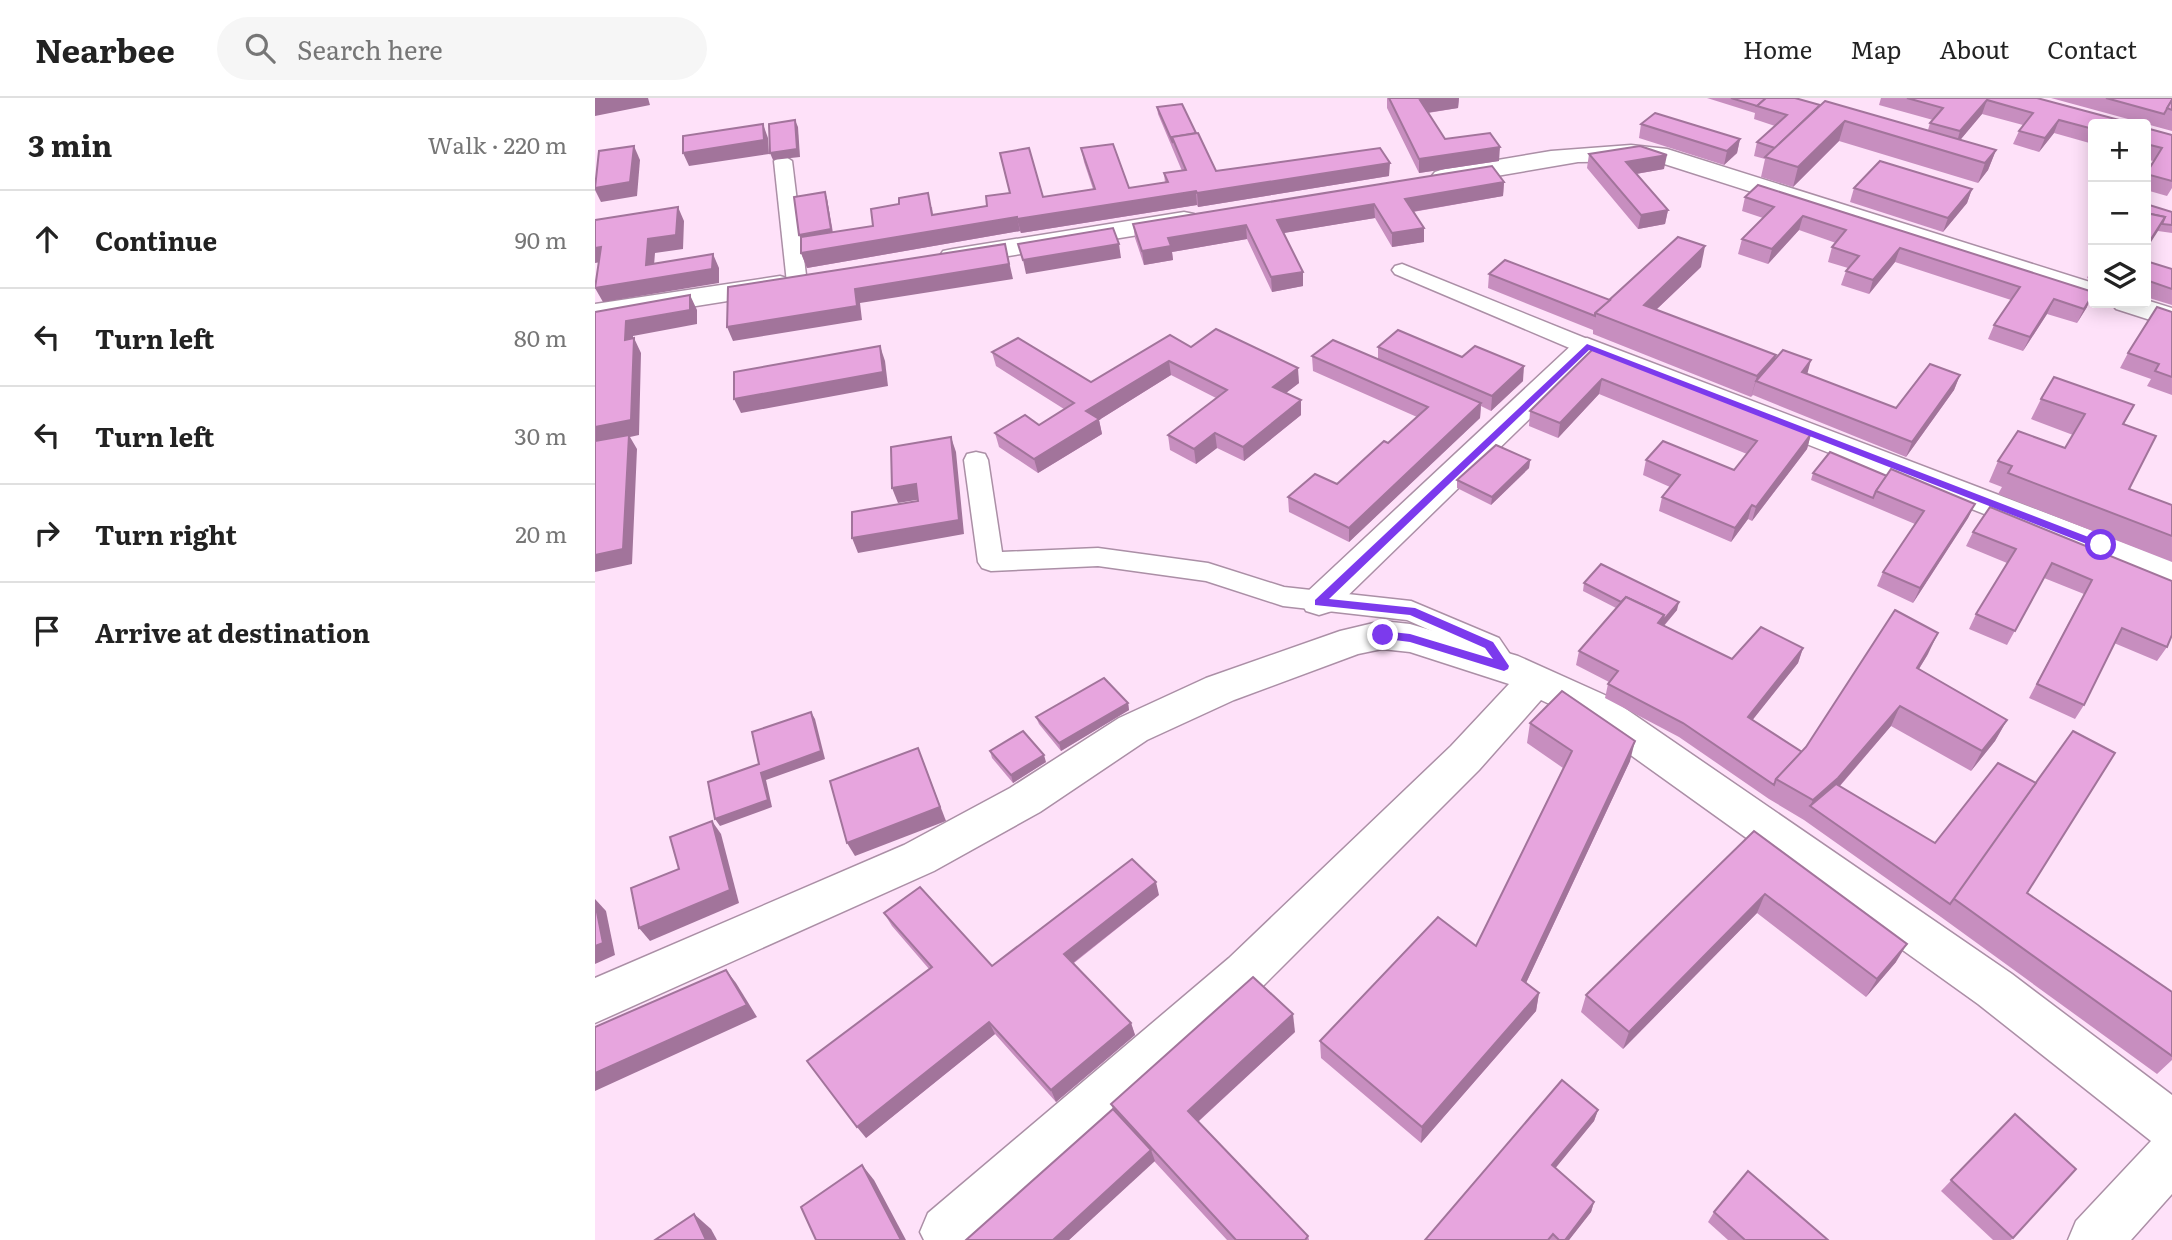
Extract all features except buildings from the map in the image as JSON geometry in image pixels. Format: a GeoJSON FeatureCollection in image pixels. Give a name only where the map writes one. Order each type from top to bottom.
{"type":"FeatureCollection","features":[{"type":"Feature","properties":{"kind":"street"},"geometry":{"type":"LineString","coordinates":[[1416,182],[1602,152],[1630,150],[1675,158],[2088,290]]}},
{"type":"Feature","properties":{"kind":"street"},"geometry":{"type":"LineString","coordinates":[[921,262],[1210,215]]}},
{"type":"Feature","properties":{"kind":"street"},"geometry":{"type":"LineString","coordinates":[[595,313],[825,278]]}},
{"type":"Feature","properties":{"kind":"street"},"geometry":{"type":"LineString","coordinates":[[2141,308],[2172,318]]}},
{"type":"Feature","properties":{"kind":"street"},"geometry":{"type":"LineString","coordinates":[[1319,602],[1587,347],[2172,575]]}},
{"type":"Feature","properties":{"kind":"street"},"geometry":{"type":"LineString","coordinates":[[595,1001],[919,858],[1025,800],[1133,729],[1220,689],[1353,641],[1383,635],[1410,638],[1520,673],[1593,707],[1950,958],[2172,1126]]}},
{"type":"Feature","properties":{"kind":"street"},"geometry":{"type":"LineString","coordinates":[[947,1232],[1245,974],[1465,758],[1520,673]]}},
{"type":"Feature","properties":{"kind":"street"},"geometry":{"type":"LineString","coordinates":[[2095,1240],[2172,1156]]}},
{"type":"Feature","properties":{"kind":"lane"},"geometry":{"type":"LineString","coordinates":[[783,161],[797,283]]}},
{"type":"Feature","properties":{"kind":"lane"},"geometry":{"type":"LineString","coordinates":[[1402,270],[1587,347]]}},
{"type":"Feature","properties":{"kind":"lane"},"geometry":{"type":"LineString","coordinates":[[976,460],[991,562],[1098,557],[1208,572],[1283,596],[1411,611],[1489,645],[1520,673]]}},
{"type":"Feature","properties":{"kind":"route"},"geometry":{"type":"LineString","coordinates":[[1383,635],[1410,638],[1504,666],[1489,645],[1411,611],[1319,602],[1587,347],[2101,545]]}}]}
